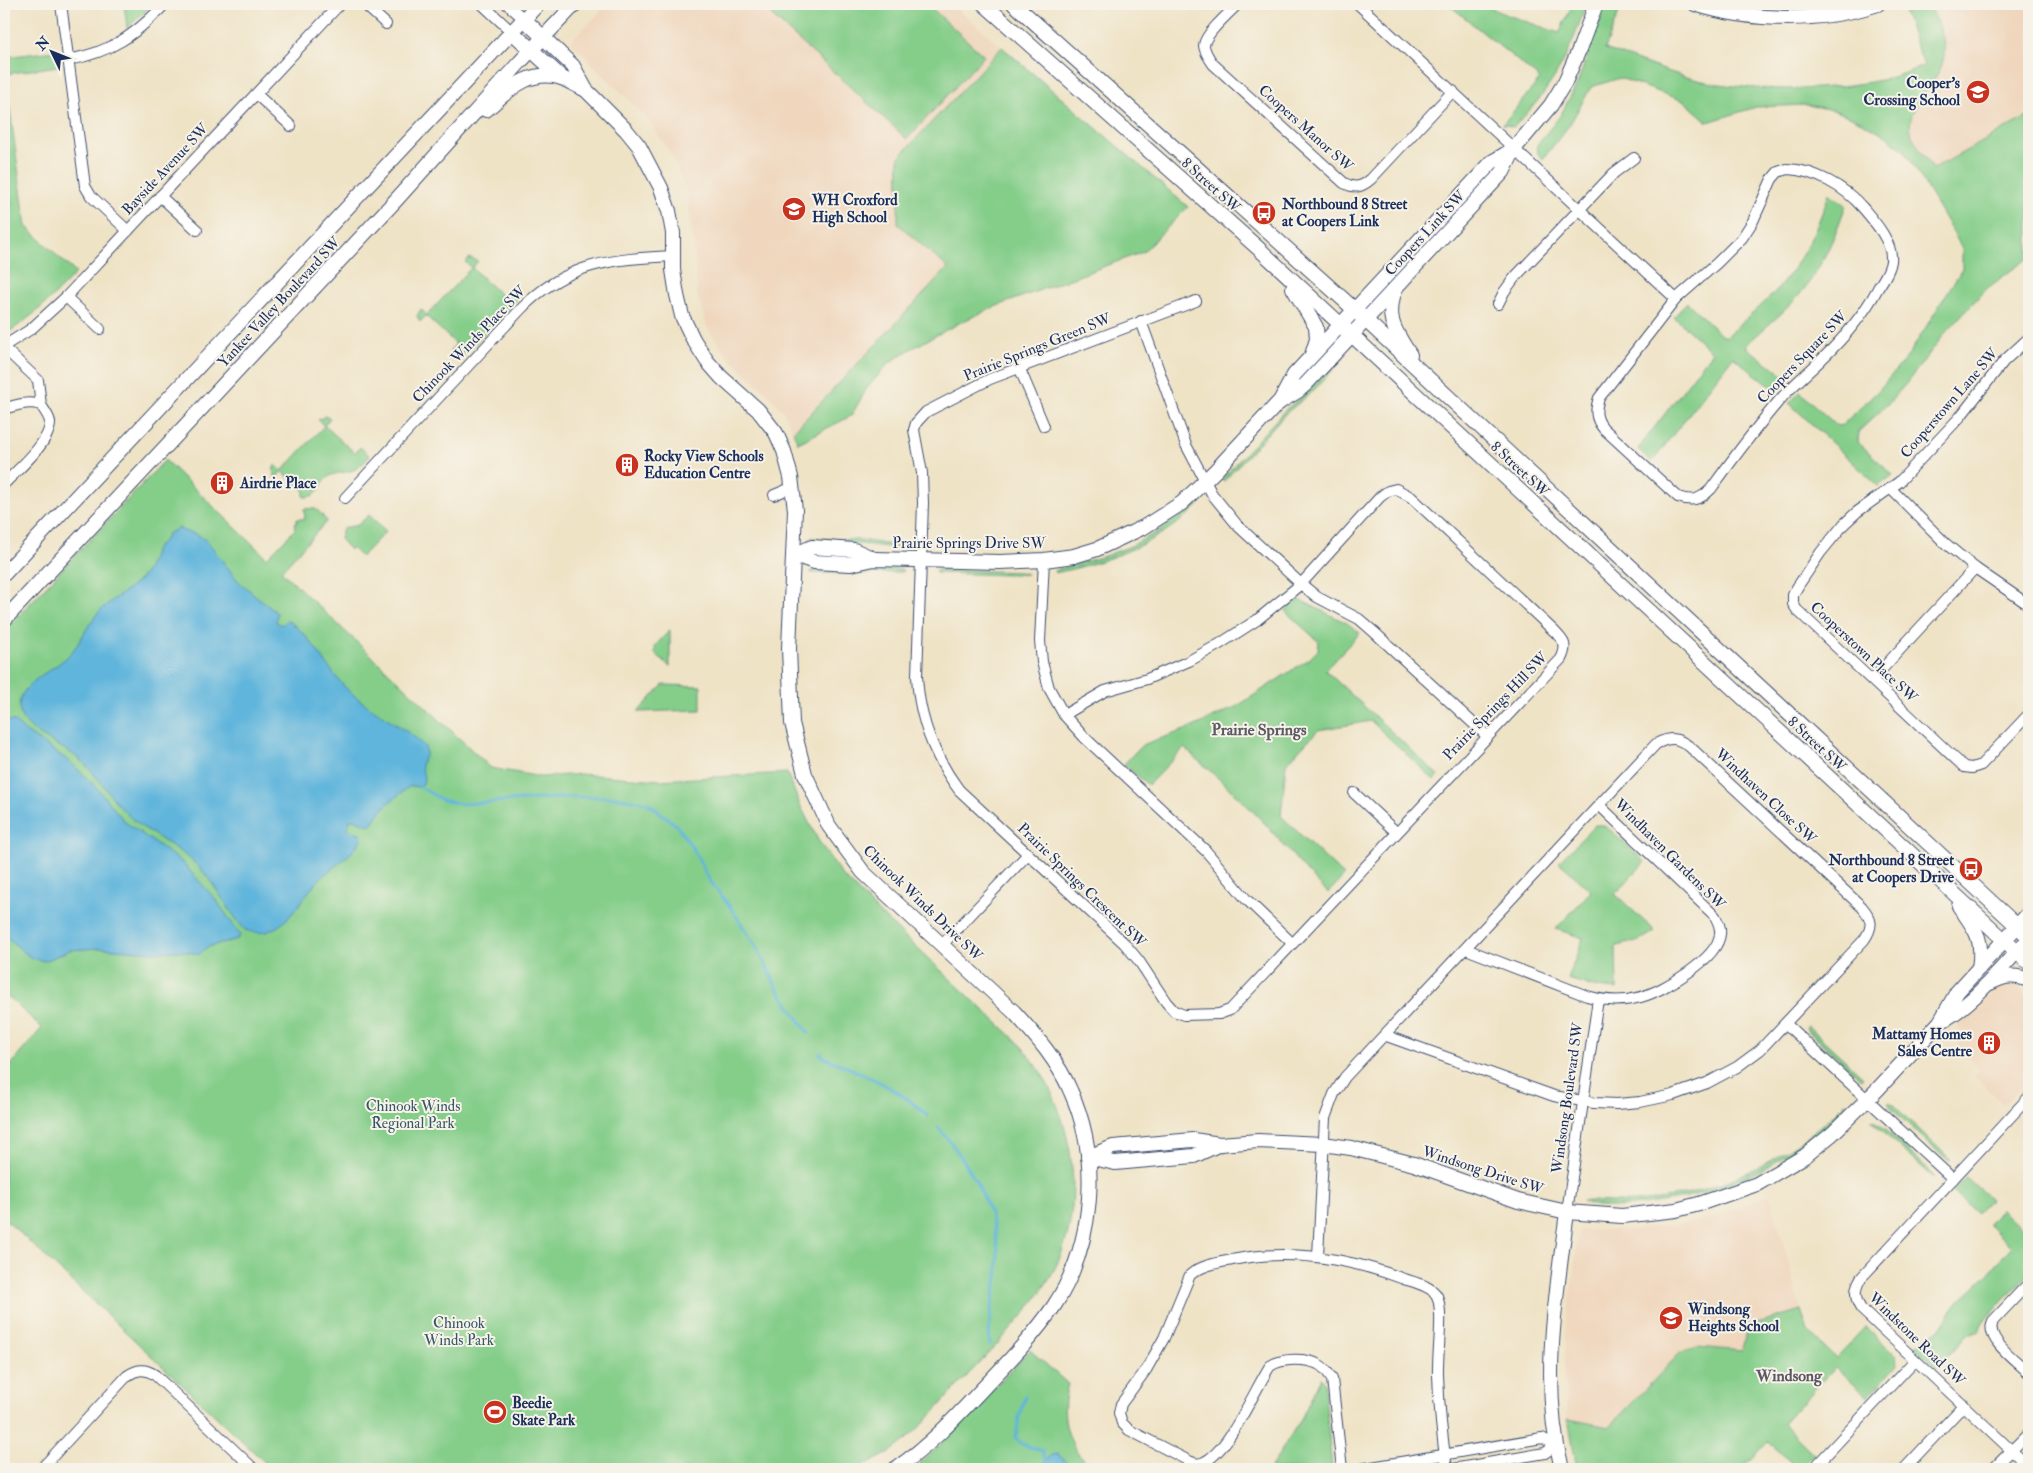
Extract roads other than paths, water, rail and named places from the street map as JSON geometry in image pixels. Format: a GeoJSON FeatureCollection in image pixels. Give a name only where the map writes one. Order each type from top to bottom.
{"type":"FeatureCollection","features":[{"type":"Feature","properties":{"kind":"main road","name":"Yankee Valley Boulevard SW"},"geometry":{"type":"LineString","coordinates":[[4,574],[538,4]]}},
{"type":"Feature","properties":{"kind":"main road","name":"Yankee Valley Boulevard SW"},"geometry":{"type":"LineString","coordinates":[[4,620],[448,144],[575,4]]}},
{"type":"Feature","properties":{"kind":"main road","name":"8 Street SW"},"geometry":{"type":"LineString","coordinates":[[984,4],[1284,272],[2029,963]]}},
{"type":"Feature","properties":{"kind":"main road","name":"8 Street SW"},"geometry":{"type":"LineString","coordinates":[[1014,4],[1354,310],[2029,937]]}},
{"type":"Feature","properties":{"kind":"main road","name":"Coopers Link SW"},"geometry":{"type":"LineString","coordinates":[[1352,335],[1503,172],[1515,148],[1551,105],[1565,82],[1580,50],[1596,4]]}},
{"type":"Feature","properties":{"kind":"main road"},"geometry":{"type":"LineString","coordinates":[[1695,4],[1737,14],[1774,18],[1810,17],[1878,4]]}},
{"type":"Feature","properties":{"kind":"main road","name":"Chinook Winds Drive SW"},"geometry":{"type":"LineString","coordinates":[[524,20],[573,66],[586,90],[626,130],[639,146],[661,188],[669,211],[673,233],[676,295],[682,316],[693,339],[707,361],[758,410],[776,433],[784,451],[795,510],[789,648],[792,723],[809,783],[829,826],[863,872],[1031,1030],[1060,1069],[1072,1092],[1080,1119],[1088,1157],[1090,1179],[1088,1212],[1082,1244],[1073,1272],[1054,1306],[1030,1337],[956,1417],[899,1468]]}},
{"type":"Feature","properties":{"kind":"main road","name":"Chinook Winds Drive SW"},"geometry":{"type":"LineString","coordinates":[[512,32],[562,78],[586,90]]}},
{"type":"Feature","properties":{"kind":"main road"},"geometry":{"type":"LineString","coordinates":[[448,144],[499,99],[526,79],[537,75],[550,74],[562,78]]}},
{"type":"Feature","properties":{"kind":"main road","name":"Coopers Link SW"},"geometry":{"type":"LineString","coordinates":[[1341,325],[1492,162],[1515,148]]}},
{"type":"Feature","properties":{"kind":"main road"},"geometry":{"type":"LineString","coordinates":[[1284,272],[1316,327],[1317,339],[1312,356]]}},
{"type":"Feature","properties":{"kind":"main road"},"geometry":{"type":"LineString","coordinates":[[1396,288],[1391,303],[1390,315],[1393,328],[1420,371]]}},
{"type":"Feature","properties":{"kind":"main road","name":"Prairie Springs Drive SW"},"geometry":{"type":"LineString","coordinates":[[1278,403],[1288,383],[1341,325]]}},
{"type":"Feature","properties":{"kind":"main road","name":"Prairie Springs Drive SW"},"geometry":{"type":"LineString","coordinates":[[794,555],[812,547],[854,550],[874,558],[1000,562],[1044,560],[1074,556],[1097,549],[1123,538],[1162,517],[1182,503],[1205,482],[1278,403],[1302,388],[1352,335]]}},
{"type":"Feature","properties":{"kind":"main road"},"geometry":{"type":"LineString","coordinates":[[1943,883],[1976,932],[1981,944],[1982,953],[1979,968]]}},
{"type":"Feature","properties":{"kind":"main road","name":"Windsong Drive SW"},"geometry":{"type":"LineString","coordinates":[[1088,1157],[1113,1147],[1193,1140],[1220,1144],[1258,1141],[1323,1144],[1351,1148],[1414,1164],[1518,1201],[1567,1212],[1622,1216],[1652,1213],[1699,1204],[1757,1184],[1805,1156],[1832,1134],[1868,1100],[1940,1022],[1957,992],[2029,913]]}},
{"type":"Feature","properties":{"kind":"main road","name":"Windsong Drive SW"},"geometry":{"type":"LineString","coordinates":[[1940,1022],[1962,1009],[2029,937]]}},
{"type":"Feature","properties":{"kind":"main road"},"geometry":{"type":"LineString","coordinates":[[1985,986],[2008,976],[2018,976],[2029,980]]}},
{"type":"Feature","properties":{"kind":"main road","name":"Windsong Boulevard SW"},"geometry":{"type":"LineString","coordinates":[[1562,1469],[1556,1445],[1550,1392],[1550,1353],[1555,1294],[1567,1212]]}},
{"type":"Feature","properties":{"kind":"street"},"geometry":{"type":"LineString","coordinates":[[61,4],[85,186],[91,196],[128,231]]}},
{"type":"Feature","properties":{"kind":"street"},"geometry":{"type":"LineString","coordinates":[[68,60],[90,56],[127,39],[142,28],[165,4]]}},
{"type":"Feature","properties":{"kind":"street","name":"Bayside Avenue SW"},"geometry":{"type":"LineString","coordinates":[[4,347],[31,329],[66,297],[340,4]]}},
{"type":"Feature","properties":{"kind":"street"},"geometry":{"type":"LineString","coordinates":[[364,4],[386,24]]}},
{"type":"Feature","properties":{"kind":"street"},"geometry":{"type":"LineString","coordinates":[[482,4],[512,32]]}},
{"type":"Feature","properties":{"kind":"street"},"geometry":{"type":"LineString","coordinates":[[506,4],[524,20]]}},
{"type":"Feature","properties":{"kind":"street","name":"Coopers Manor SW"},"geometry":{"type":"LineString","coordinates":[[1238,4],[1207,37],[1204,45],[1206,54],[1213,64],[1344,183],[1351,187],[1358,187],[1371,179],[1453,91]]}},
{"type":"Feature","properties":{"kind":"street"},"geometry":{"type":"LineString","coordinates":[[1358,4],[1676,299]]}},
{"type":"Feature","properties":{"kind":"street"},"geometry":{"type":"LineString","coordinates":[[256,94],[291,126]]}},
{"type":"Feature","properties":{"kind":"street"},"geometry":{"type":"LineString","coordinates":[[1498,304],[1504,292],[1516,277],[1614,173],[1634,158]]}},
{"type":"Feature","properties":{"kind":"street","name":"Coopers Square SW"},"geometry":{"type":"LineString","coordinates":[[1787,169],[1820,177],[1848,193],[1873,219],[1882,233],[1891,257],[1889,269],[1872,300],[1854,326],[1778,401],[1711,489],[1697,500],[1678,497],[1603,428],[1597,420],[1596,413],[1599,398],[1676,299],[1732,250],[1753,221],[1772,179],[1778,172],[1787,169]]}},
{"type":"Feature","properties":{"kind":"street"},"geometry":{"type":"LineString","coordinates":[[160,196],[197,230]]}},
{"type":"Feature","properties":{"kind":"street","name":"Chinook Winds Place SW"},"geometry":{"type":"LineString","coordinates":[[345,498],[520,310],[541,291],[566,276],[596,264],[673,256]]}},
{"type":"Feature","properties":{"kind":"street"},"geometry":{"type":"LineString","coordinates":[[66,297],[100,329]]}},
{"type":"Feature","properties":{"kind":"street","name":"Prairie Springs Green SW"},"geometry":{"type":"LineString","coordinates":[[921,559],[922,473],[914,430],[916,423],[926,412],[990,379],[1019,367],[1196,301]]}},
{"type":"Feature","properties":{"kind":"street"},"geometry":{"type":"LineString","coordinates":[[1141,321],[1186,445],[1212,494],[1238,526],[1317,597],[1358,619],[1487,736]]}},
{"type":"Feature","properties":{"kind":"street","name":"Cooperstown Lane SW"},"geometry":{"type":"LineString","coordinates":[[1891,489],[1945,433],[2004,361],[2029,338]]}},
{"type":"Feature","properties":{"kind":"street"},"geometry":{"type":"LineString","coordinates":[[4,347],[38,380],[41,405],[50,422],[48,433],[40,445],[4,484]]}},
{"type":"Feature","properties":{"kind":"street"},"geometry":{"type":"LineString","coordinates":[[1019,367],[1044,426]]}},
{"type":"Feature","properties":{"kind":"street"},"geometry":{"type":"LineString","coordinates":[[4,409],[22,403],[41,405]]}},
{"type":"Feature","properties":{"kind":"street"},"geometry":{"type":"LineString","coordinates":[[774,495],[792,487]]}},
{"type":"Feature","properties":{"kind":"street","name":"Prairie Springs Hill SW"},"geometry":{"type":"LineString","coordinates":[[1292,943],[1561,659],[1565,651],[1564,644],[1554,630],[1411,498],[1396,489],[1388,491],[1380,497],[1301,584]]}},
{"type":"Feature","properties":{"kind":"street"},"geometry":{"type":"LineString","coordinates":[[1891,489],[1945,543],[1975,568],[2029,605]]}},
{"type":"Feature","properties":{"kind":"street","name":"Cooperstown Place SW"},"geometry":{"type":"LineString","coordinates":[[1891,489],[1856,512],[1821,552],[1793,596],[1797,610],[1964,767],[1972,768],[1981,765],[2029,714]]}},
{"type":"Feature","properties":{"kind":"street","name":"Prairie Springs Crescent SW"},"geometry":{"type":"LineString","coordinates":[[921,559],[917,676],[918,700],[924,726],[945,772],[959,790],[1124,943],[1149,974],[1170,1007],[1179,1014],[1219,1014],[1230,1010],[1292,943]]}},
{"type":"Feature","properties":{"kind":"street"},"geometry":{"type":"LineString","coordinates":[[1044,560],[1040,641],[1042,662],[1049,688],[1064,715],[1084,737],[1206,851],[1246,899],[1292,943]]}},
{"type":"Feature","properties":{"kind":"street"},"geometry":{"type":"LineString","coordinates":[[1872,680],[1975,568]]}},
{"type":"Feature","properties":{"kind":"street"},"geometry":{"type":"LineString","coordinates":[[1064,715],[1105,691],[1167,671],[1218,646],[1257,620],[1301,584]]}},
{"type":"Feature","properties":{"kind":"street","name":"Windhaven Close SW"},"geometry":{"type":"LineString","coordinates":[[1318,1256],[1325,1118],[1334,1094],[1345,1077],[1384,1035],[1466,949],[1600,806],[1656,744],[1668,738],[1683,741],[1862,907],[1870,917],[1872,924],[1870,932],[1760,1050],[1737,1067],[1707,1083],[1673,1095],[1640,1102],[1616,1104],[1554,1096],[1384,1035]]}},
{"type":"Feature","properties":{"kind":"street"},"geometry":{"type":"LineString","coordinates":[[1354,793],[1396,832]]}},
{"type":"Feature","properties":{"kind":"street","name":"Windhaven Gardens SW"},"geometry":{"type":"LineString","coordinates":[[1466,949],[1546,981],[1598,999],[1627,1000],[1662,990],[1680,979],[1696,966],[1716,945],[1720,935],[1720,926],[1715,916],[1600,806]]}},
{"type":"Feature","properties":{"kind":"street"},"geometry":{"type":"LineString","coordinates":[[942,946],[1028,854]]}},
{"type":"Feature","properties":{"kind":"street","name":"Windsong Boulevard SW"},"geometry":{"type":"LineString","coordinates":[[1567,1212],[1598,999]]}},
{"type":"Feature","properties":{"kind":"street"},"geometry":{"type":"LineString","coordinates":[[1786,1024],[1953,1179]]}},
{"type":"Feature","properties":{"kind":"street","name":"Windstone Road SW"},"geometry":{"type":"LineString","coordinates":[[2029,1097],[1860,1278],[1855,1286],[1855,1295],[1861,1309],[2029,1467]]}},
{"type":"Feature","properties":{"kind":"street"},"geometry":{"type":"LineString","coordinates":[[1342,1469],[1332,1379],[1319,1364],[1290,1360],[1278,1361],[1270,1366],[1227,1438],[1215,1454],[1204,1462],[1197,1464],[1189,1461],[1129,1430],[1122,1423],[1119,1413],[1121,1404],[1146,1370],[1164,1338],[1190,1275],[1198,1268],[1255,1256],[1318,1256],[1381,1270],[1422,1285],[1435,1293],[1440,1304],[1438,1373],[1448,1469]]}},
{"type":"Feature","properties":{"kind":"street"},"geometry":{"type":"LineString","coordinates":[[2029,1285],[1993,1321],[1990,1327],[1994,1339],[2029,1373]]}},
{"type":"Feature","properties":{"kind":"street"},"geometry":{"type":"LineString","coordinates":[[1813,1469],[1915,1360]]}},
{"type":"Feature","properties":{"kind":"street"},"geometry":{"type":"LineString","coordinates":[[41,1469],[127,1376],[135,1371],[142,1370],[155,1376],[246,1467]]}},
{"type":"Feature","properties":{"kind":"street"},"geometry":{"type":"LineString","coordinates":[[1904,1469],[1964,1405]]}},
{"type":"Feature","properties":{"kind":"street"},"geometry":{"type":"LineString","coordinates":[[1994,1469],[2029,1433]]}},
{"type":"Feature","properties":{"kind":"street"},"geometry":{"type":"LineString","coordinates":[[1360,1469],[1542,1438],[1556,1445],[1544,1453],[1453,1469]]}},
{"type":"Feature","properties":{"kind":"water"},"geometry":{"type":"Polygon","coordinates":[[[4,177],[11,203],[4,269],[4,177]]]}},
{"type":"Feature","properties":{"kind":"water"},"geometry":{"type":"Polygon","coordinates":[[[179,528],[196,534],[207,541],[239,582],[277,613],[276,622],[282,625],[287,620],[296,626],[312,643],[333,673],[348,690],[407,731],[425,747],[426,754],[421,765],[424,777],[422,785],[420,787],[410,786],[387,804],[370,825],[353,819],[350,820],[348,828],[351,831],[360,833],[362,838],[357,846],[346,858],[328,871],[316,883],[284,921],[265,932],[245,930],[211,881],[198,866],[130,817],[96,776],[78,758],[28,726],[20,712],[19,702],[28,686],[69,655],[95,617],[104,607],[140,579],[148,568],[155,551],[166,539],[167,534],[179,528]]]}},
{"type":"Feature","properties":{"kind":"water"},"geometry":{"type":"Polygon","coordinates":[[[5,721],[14,721],[26,732],[69,761],[97,788],[125,822],[182,862],[217,901],[240,935],[238,939],[207,947],[200,954],[181,951],[154,952],[100,948],[70,950],[45,961],[31,958],[4,935],[5,721]]]}},
{"type":"Feature","properties":{"kind":"water"},"geometry":{"type":"Polygon","coordinates":[[[1058,1454],[1072,1469],[1037,1469],[1052,1455],[1058,1454]]]}},
{"type":"Feature","properties":{"kind":"waterway"},"geometry":{"type":"LineString","coordinates":[[420,787],[442,800],[462,804],[573,797],[615,797],[648,803],[676,825],[692,847],[710,881],[731,908],[761,955],[777,988],[809,1034]]}},
{"type":"Feature","properties":{"kind":"waterway"},"geometry":{"type":"LineString","coordinates":[[820,1053],[823,1057],[865,1075],[891,1089],[928,1116]]}},
{"type":"Feature","properties":{"kind":"waterway"},"geometry":{"type":"LineString","coordinates":[[938,1127],[974,1177],[991,1216],[996,1236],[997,1276],[990,1319],[990,1345]]}},
{"type":"Feature","properties":{"kind":"waterway"},"geometry":{"type":"LineString","coordinates":[[1025,1396],[1019,1416],[1016,1438],[1022,1444],[1042,1451],[1048,1469]]}},
{"type":"Feature","properties":{"kind":"place","name":"Cooper's Crossing School"},"geometry":{"type":"Point","coordinates":[1978,92]}},
{"type":"Feature","properties":{"kind":"place","name":"WH Croxford High School"},"geometry":{"type":"Point","coordinates":[794,209]}},
{"type":"Feature","properties":{"kind":"place","name":"Northbound 8 Street at Coopers Link"},"geometry":{"type":"Point","coordinates":[1264,213]}},
{"type":"Feature","properties":{"kind":"place","name":"Rocky View Schools Education Centre"},"geometry":{"type":"Point","coordinates":[627,465]}},
{"type":"Feature","properties":{"kind":"place","name":"Airdrie Place"},"geometry":{"type":"Point","coordinates":[222,483]}},
{"type":"Feature","properties":{"kind":"place","name":"Northbound 8 Street at Coopers Drive"},"geometry":{"type":"Point","coordinates":[1971,869]}},
{"type":"Feature","properties":{"kind":"place","name":"Mattamy Homes Sales Centre"},"geometry":{"type":"Point","coordinates":[1989,1043]}},
{"type":"Feature","properties":{"kind":"place","name":"Windsong Heights School"},"geometry":{"type":"Point","coordinates":[1671,1318]}},
{"type":"Feature","properties":{"kind":"place","name":"Beedie Skate Park"},"geometry":{"type":"Point","coordinates":[495,1412]}},
{"type":"Feature","properties":{"kind":"district","name":"Prairie Springs"},"geometry":{"type":"Point","coordinates":[1259,729]}},
{"type":"Feature","properties":{"kind":"district","name":"Windsong"},"geometry":{"type":"Point","coordinates":[1789,1375]}},
{"type":"Feature","properties":{"kind":"park label","name":"Chinook Winds Regional Park"},"geometry":{"type":"Point","coordinates":[413,1114]}},
{"type":"Feature","properties":{"kind":"park label","name":"Chinook Winds Park"},"geometry":{"type":"Point","coordinates":[459,1332]}}]}
